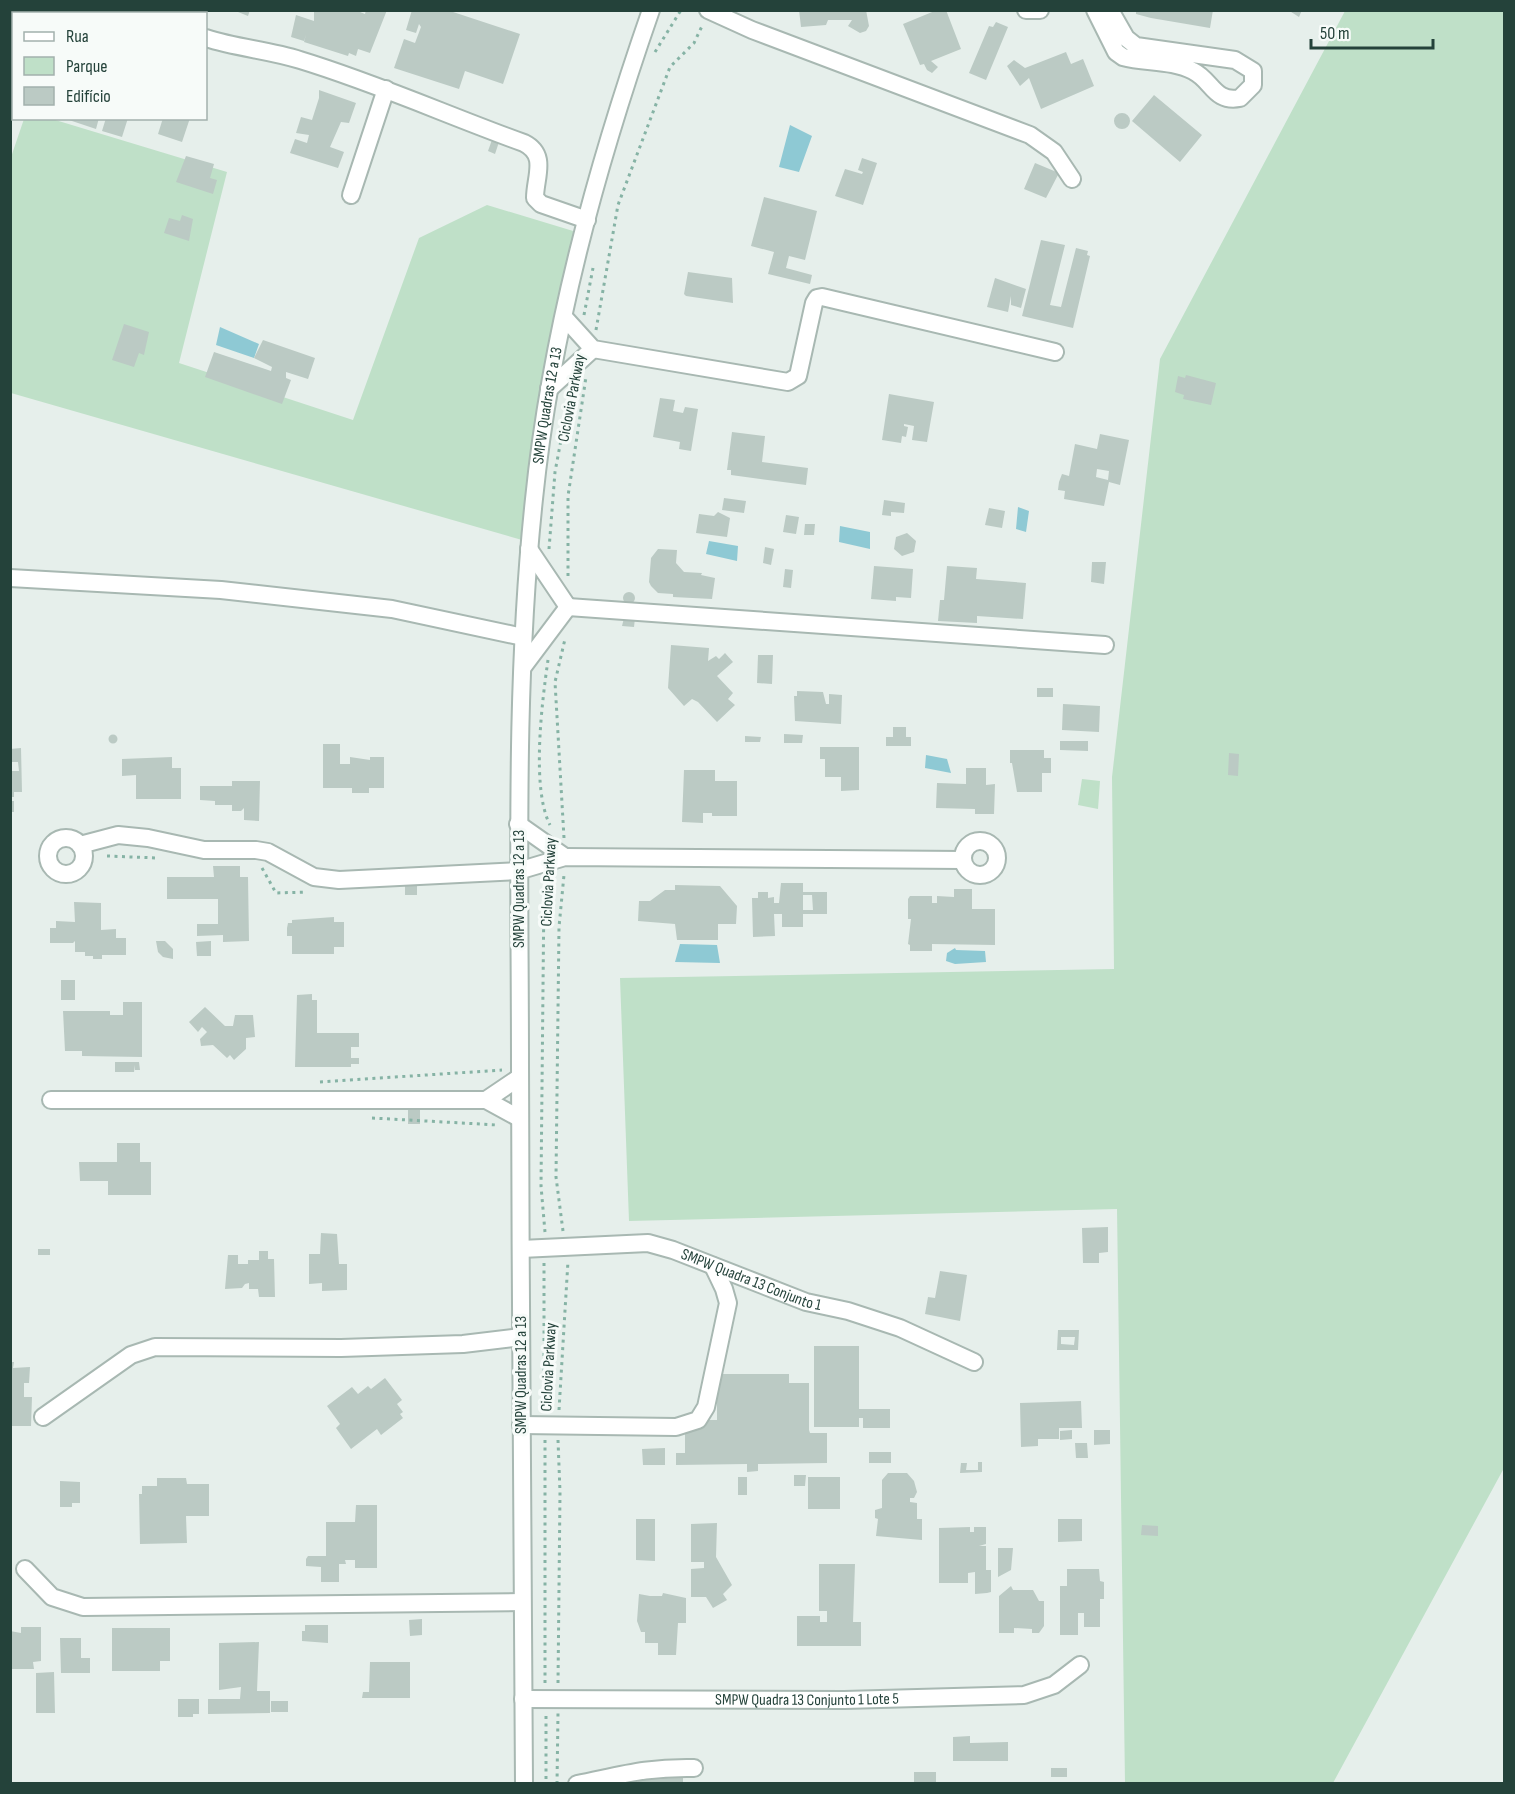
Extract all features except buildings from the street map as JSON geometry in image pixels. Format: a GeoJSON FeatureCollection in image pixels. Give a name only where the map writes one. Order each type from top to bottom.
{"type":"FeatureCollection","features":[{"type":"Feature","properties":{"kind":"street"},"geometry":{"type":"LineString","coordinates":[[1026,10],[1040,10]]}},
{"type":"Feature","properties":{"kind":"street"},"geometry":{"type":"LineString","coordinates":[[1095,10],[1100,15],[1116,51],[1123,57],[1187,68],[1199,75],[1214,92],[1228,99],[1240,98],[1253,85],[1253,71],[1235,60],[1136,46],[1126,38],[1110,10]]}},
{"type":"Feature","properties":{"kind":"street"},"geometry":{"type":"LineString","coordinates":[[709,11],[763,34],[1030,135],[1054,152],[1072,179]]}},
{"type":"Feature","properties":{"kind":"street","name":"SMPW Quadras 12 a 13"},"geometry":{"type":"LineString","coordinates":[[524,1784],[518,824],[523,637],[529,549],[549,389],[564,317],[613,123],[654,12]]}},
{"type":"Feature","properties":{"kind":"street"},"geometry":{"type":"LineString","coordinates":[[207,38],[234,47],[297,59],[386,89],[429,109],[530,147],[538,156],[539,164],[535,198],[541,204],[587,220]]}},
{"type":"Feature","properties":{"kind":"street"},"geometry":{"type":"LineString","coordinates":[[351,195],[386,89]]}},
{"type":"Feature","properties":{"kind":"street"},"geometry":{"type":"LineString","coordinates":[[564,317],[593,349],[788,382],[798,376],[814,303],[817,298],[822,297],[1055,352]]}},
{"type":"Feature","properties":{"kind":"street"},"geometry":{"type":"LineString","coordinates":[[549,389],[593,349]]}},
{"type":"Feature","properties":{"kind":"street"},"geometry":{"type":"LineString","coordinates":[[529,549],[568,607]]}},
{"type":"Feature","properties":{"kind":"street"},"geometry":{"type":"LineString","coordinates":[[10,578],[221,590],[392,609],[523,637]]}},
{"type":"Feature","properties":{"kind":"street"},"geometry":{"type":"LineString","coordinates":[[568,607],[1105,645]]}},
{"type":"Feature","properties":{"kind":"street"},"geometry":{"type":"LineString","coordinates":[[523,667],[568,607]]}},
{"type":"Feature","properties":{"kind":"street"},"geometry":{"type":"LineString","coordinates":[[518,824],[565,857]]}},
{"type":"Feature","properties":{"kind":"street"},"geometry":{"type":"LineString","coordinates":[[80,845],[105,838],[126,836],[204,850],[256,850],[268,852],[308,874],[339,880],[518,871],[565,857],[963,860]]}},
{"type":"Feature","properties":{"kind":"street"},"geometry":{"type":"LineString","coordinates":[[486,1100],[520,1077]]}},
{"type":"Feature","properties":{"kind":"street"},"geometry":{"type":"LineString","coordinates":[[51,1100],[486,1100],[519,1118]]}},
{"type":"Feature","properties":{"kind":"street","name":"SMPW Quadra 13 Conjunto 1"},"geometry":{"type":"LineString","coordinates":[[521,1249],[648,1243],[806,1302],[860,1314],[900,1328],[974,1362]]}},
{"type":"Feature","properties":{"kind":"street"},"geometry":{"type":"LineString","coordinates":[[521,1425],[656,1428],[683,1426],[698,1420],[706,1407],[728,1303],[713,1266]]}},
{"type":"Feature","properties":{"kind":"street"},"geometry":{"type":"LineString","coordinates":[[43,1417],[131,1355],[155,1347],[341,1348],[463,1344],[521,1338]]}},
{"type":"Feature","properties":{"kind":"street"},"geometry":{"type":"LineString","coordinates":[[25,1569],[51,1597],[83,1607],[522,1602]]}},
{"type":"Feature","properties":{"kind":"street","name":"SMPW Quadra 13 Conjunto 1 Lote 5"},"geometry":{"type":"LineString","coordinates":[[523,1699],[843,1700],[1024,1695],[1054,1685],[1080,1665]]}},
{"type":"Feature","properties":{"kind":"street"},"geometry":{"type":"LineString","coordinates":[[577,1784],[617,1773],[659,1767],[694,1768]]}},
{"type":"Feature","properties":{"kind":"path"},"geometry":{"type":"LineString","coordinates":[[654,53],[681,10]]}},
{"type":"Feature","properties":{"kind":"path","name":"Ciclovia Parkway"},"geometry":{"type":"LineString","coordinates":[[568,607],[568,496],[582,392],[593,349],[618,205],[670,67],[694,43],[709,11]]}},
{"type":"Feature","properties":{"kind":"path"},"geometry":{"type":"LineString","coordinates":[[581,336],[594,258]]}},
{"type":"Feature","properties":{"kind":"path"},"geometry":{"type":"LineString","coordinates":[[549,551],[555,472],[576,366]]}},
{"type":"Feature","properties":{"kind":"path","name":"Ciclovia Parkway"},"geometry":{"type":"LineString","coordinates":[[557,1784],[552,1699],[551,1426],[568,1259],[556,1177],[559,927],[565,857],[555,682],[566,637]]}},
{"type":"Feature","properties":{"kind":"path"},"geometry":{"type":"LineString","coordinates":[[546,1784],[552,1699],[551,1426],[543,1272],[546,1248],[541,1186],[544,889],[565,857],[543,812],[539,722],[549,656]]}},
{"type":"Feature","properties":{"kind":"green space"},"geometry":{"type":"Polygon","coordinates":[[[1345,11],[1504,11],[1504,1468],[1333,1783],[1125,1783],[1117,1209],[629,1221],[620,978],[1114,969],[1112,777],[1160,359],[1345,11]]]}},
{"type":"Feature","properties":{"kind":"green space"},"geometry":{"type":"Polygon","coordinates":[[[24,120],[55,120],[227,172],[179,363],[353,420],[419,238],[487,205],[583,234],[529,542],[11,393],[10,160],[24,120]]]}},
{"type":"Feature","properties":{"kind":"green space"},"geometry":{"type":"Polygon","coordinates":[[[1082,779],[1100,781],[1098,809],[1078,805],[1082,779]]]}},
{"type":"Feature","properties":{"kind":"water"},"geometry":{"type":"Polygon","coordinates":[[[790,125],[812,136],[799,172],[779,167],[790,125]]]}},
{"type":"Feature","properties":{"kind":"water"},"geometry":{"type":"Polygon","coordinates":[[[220,327],[259,344],[254,358],[216,345],[220,327]]]}},
{"type":"Feature","properties":{"kind":"water"},"geometry":{"type":"Polygon","coordinates":[[[1018,507],[1029,511],[1026,532],[1016,529],[1018,507]]]}},
{"type":"Feature","properties":{"kind":"water"},"geometry":{"type":"Polygon","coordinates":[[[840,526],[870,532],[870,549],[839,542],[840,526]]]}},
{"type":"Feature","properties":{"kind":"water"},"geometry":{"type":"Polygon","coordinates":[[[709,541],[738,546],[737,561],[706,554],[709,541]]]}},
{"type":"Feature","properties":{"kind":"water"},"geometry":{"type":"Polygon","coordinates":[[[926,755],[947,759],[951,773],[925,768],[926,755]]]}},
{"type":"Feature","properties":{"kind":"water"},"geometry":{"type":"Polygon","coordinates":[[[680,944],[717,945],[720,963],[675,962],[680,944]]]}},
{"type":"Feature","properties":{"kind":"water"},"geometry":{"type":"Polygon","coordinates":[[[955,948],[956,950],[985,951],[986,962],[955,964],[946,961],[947,953],[955,948]]]}}]}
